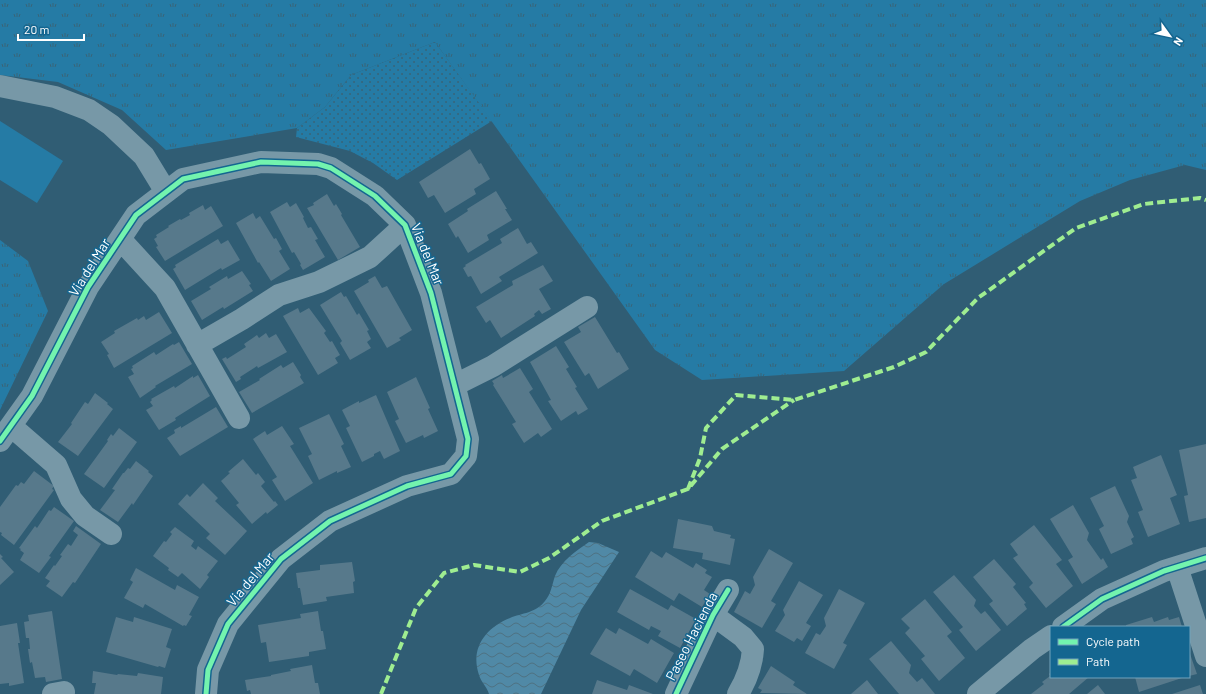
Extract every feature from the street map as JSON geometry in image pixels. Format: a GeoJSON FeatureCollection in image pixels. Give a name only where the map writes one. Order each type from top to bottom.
{"type":"FeatureCollection","features":[{"type":"Feature","properties":{"kind":"street"},"geometry":{"type":"LineString","coordinates":[[0,86],[55,97],[89,110],[116,128],[144,156],[166,192]]}},
{"type":"Feature","properties":{"kind":"street","name":"Via del Mar"},"geometry":{"type":"LineString","coordinates":[[5,434],[32,396],[88,287],[136,215],[183,179],[261,162],[318,164],[331,168],[375,196],[405,225],[431,293],[468,439],[466,456],[451,474],[407,486],[330,521],[281,559],[228,624],[208,670],[206,694]]}},
{"type":"Feature","properties":{"kind":"street"},"geometry":{"type":"LineString","coordinates":[[197,345],[242,319],[278,295],[319,282],[370,257],[405,225]]}},
{"type":"Feature","properties":{"kind":"street"},"geometry":{"type":"LineString","coordinates":[[120,240],[165,288],[239,418]]}},
{"type":"Feature","properties":{"kind":"street"},"geometry":{"type":"LineString","coordinates":[[455,385],[493,366],[587,307]]}},
{"type":"Feature","properties":{"kind":"street"},"geometry":{"type":"LineString","coordinates":[[5,434],[56,464],[71,499],[85,516],[111,534]]}},
{"type":"Feature","properties":{"kind":"street"},"geometry":{"type":"LineString","coordinates":[[1064,626],[1102,599],[1164,570],[1206,558]]}},
{"type":"Feature","properties":{"kind":"street"},"geometry":{"type":"LineString","coordinates":[[1177,567],[1206,656]]}},
{"type":"Feature","properties":{"kind":"street","name":"Paseo Hacienda"},"geometry":{"type":"LineString","coordinates":[[676,694],[713,616],[728,590]]}},
{"type":"Feature","properties":{"kind":"street"},"geometry":{"type":"LineString","coordinates":[[713,616],[743,637],[753,649],[752,664],[745,683],[738,694]]}},
{"type":"Feature","properties":{"kind":"street"},"geometry":{"type":"LineString","coordinates":[[992,690],[1032,649],[1050,637]]}},
{"type":"Feature","properties":{"kind":"green space"},"geometry":{"type":"Polygon","coordinates":[[[0,0],[1206,0],[1206,170],[1185,165],[1130,180],[1080,201],[944,284],[844,371],[702,380],[655,350],[435,42],[351,75],[325,107],[297,128],[166,150],[122,110],[58,82],[0,75],[0,0]]]}},
{"type":"Feature","properties":{"kind":"green space"},"geometry":{"type":"Polygon","coordinates":[[[435,42],[492,121],[397,180],[373,163],[350,151],[296,137],[297,128],[325,107],[351,75],[435,42]]]}},
{"type":"Feature","properties":{"kind":"green space"},"geometry":{"type":"Polygon","coordinates":[[[0,121],[63,161],[37,203],[0,180],[0,121]]]}},
{"type":"Feature","properties":{"kind":"green space"},"geometry":{"type":"Polygon","coordinates":[[[0,240],[28,261],[48,311],[0,410],[0,240]]]}},
{"type":"Feature","properties":{"kind":"water"},"geometry":{"type":"Polygon","coordinates":[[[589,542],[598,543],[619,552],[581,610],[541,694],[489,694],[480,678],[477,665],[478,648],[482,640],[493,627],[501,622],[533,610],[541,605],[549,595],[555,576],[561,566],[569,557],[589,542]]]}},
{"type":"Feature","properties":{"kind":"building"},"geometry":{"type":"Polygon","coordinates":[[[470,149],[479,164],[481,163],[490,179],[474,189],[476,194],[445,213],[434,195],[428,198],[419,182],[470,149]]]}},
{"type":"Feature","properties":{"kind":"building"},"geometry":{"type":"Polygon","coordinates":[[[496,191],[512,220],[487,235],[489,240],[468,253],[458,236],[456,238],[448,224],[468,211],[467,209],[496,191]]]}},
{"type":"Feature","properties":{"kind":"building"},"geometry":{"type":"Polygon","coordinates":[[[327,194],[334,206],[336,204],[360,247],[338,260],[307,208],[314,205],[313,203],[327,194]]]}},
{"type":"Feature","properties":{"kind":"building"},"geometry":{"type":"Polygon","coordinates":[[[287,202],[290,207],[296,203],[308,228],[311,227],[318,239],[315,240],[325,257],[303,270],[300,265],[301,264],[294,252],[292,253],[270,212],[287,202]]]}},
{"type":"Feature","properties":{"kind":"building"},"geometry":{"type":"Polygon","coordinates":[[[203,205],[205,210],[211,206],[223,226],[165,261],[156,247],[158,246],[154,239],[157,237],[156,235],[169,227],[168,226],[190,215],[189,213],[203,205]]]}},
{"type":"Feature","properties":{"kind":"building"},"geometry":{"type":"Polygon","coordinates":[[[253,213],[256,219],[260,216],[274,239],[276,238],[282,249],[279,251],[290,269],[271,281],[259,262],[258,263],[236,223],[253,213]]]}},
{"type":"Feature","properties":{"kind":"building"},"geometry":{"type":"Polygon","coordinates":[[[518,228],[527,244],[531,242],[538,253],[499,277],[502,281],[481,294],[471,276],[468,277],[463,268],[466,266],[465,265],[502,243],[500,239],[518,228]]]}},
{"type":"Feature","properties":{"kind":"building"},"geometry":{"type":"Polygon","coordinates":[[[218,239],[221,244],[228,240],[240,260],[222,270],[221,268],[185,290],[173,269],[176,267],[175,265],[218,239]]]}},
{"type":"Feature","properties":{"kind":"building"},"geometry":{"type":"Polygon","coordinates":[[[543,265],[553,281],[539,289],[551,309],[542,314],[539,310],[534,314],[535,316],[501,338],[490,320],[486,323],[476,307],[513,285],[512,281],[543,265]]]}},
{"type":"Feature","properties":{"kind":"building"},"geometry":{"type":"Polygon","coordinates":[[[242,271],[251,284],[249,285],[253,291],[224,309],[223,307],[202,320],[191,301],[211,289],[209,287],[227,276],[228,279],[242,271]]]}},
{"type":"Feature","properties":{"kind":"building"},"geometry":{"type":"Polygon","coordinates":[[[375,276],[382,288],[387,286],[412,330],[399,338],[401,340],[387,348],[354,291],[369,282],[368,280],[375,276]]]}},
{"type":"Feature","properties":{"kind":"building"},"geometry":{"type":"Polygon","coordinates":[[[341,292],[344,297],[346,296],[357,315],[359,313],[369,330],[367,331],[371,339],[367,342],[371,348],[350,360],[340,343],[342,341],[320,305],[341,292]]]}},
{"type":"Feature","properties":{"kind":"building"},"geometry":{"type":"Polygon","coordinates":[[[298,308],[300,313],[309,308],[326,331],[324,333],[330,342],[332,341],[340,355],[335,358],[338,363],[318,375],[283,316],[298,308]]]}},
{"type":"Feature","properties":{"kind":"building"},"geometry":{"type":"Polygon","coordinates":[[[159,312],[172,333],[114,368],[107,355],[109,354],[101,342],[115,333],[114,331],[137,318],[138,320],[144,316],[146,320],[159,312]]]}},
{"type":"Feature","properties":{"kind":"building"},"geometry":{"type":"Polygon","coordinates":[[[595,317],[617,353],[619,352],[629,369],[598,389],[589,373],[585,376],[564,342],[581,332],[578,327],[595,317]]]}},
{"type":"Feature","properties":{"kind":"building"},"geometry":{"type":"Polygon","coordinates":[[[266,333],[269,338],[276,334],[287,352],[258,368],[257,366],[240,377],[241,379],[236,382],[222,359],[226,357],[227,359],[246,347],[244,344],[257,335],[259,338],[266,333]]]}},
{"type":"Feature","properties":{"kind":"building"},"geometry":{"type":"Polygon","coordinates":[[[179,342],[192,364],[155,386],[156,387],[140,398],[128,377],[134,374],[131,369],[133,368],[132,366],[154,352],[156,355],[173,344],[174,345],[179,342]]]}},
{"type":"Feature","properties":{"kind":"building"},"geometry":{"type":"Polygon","coordinates":[[[556,346],[569,367],[566,369],[577,387],[575,388],[588,409],[578,415],[576,411],[561,421],[548,401],[551,400],[530,362],[556,346]]]}},
{"type":"Feature","properties":{"kind":"building"},"geometry":{"type":"Polygon","coordinates":[[[293,362],[304,383],[252,413],[239,392],[260,380],[259,379],[281,365],[283,368],[293,362]]]}},
{"type":"Feature","properties":{"kind":"building"},"geometry":{"type":"Polygon","coordinates":[[[520,368],[533,389],[529,392],[552,429],[541,437],[538,433],[524,443],[512,424],[516,422],[492,381],[502,375],[503,378],[520,368]]]}},
{"type":"Feature","properties":{"kind":"building"},"geometry":{"type":"Polygon","coordinates":[[[198,375],[210,396],[159,430],[146,410],[153,406],[150,402],[152,400],[151,399],[174,386],[175,388],[193,376],[193,378],[198,375]]]}},
{"type":"Feature","properties":{"kind":"building"},"geometry":{"type":"Polygon","coordinates":[[[416,377],[430,408],[428,409],[438,431],[424,438],[423,435],[406,443],[395,421],[399,419],[387,392],[416,377]]]}},
{"type":"Feature","properties":{"kind":"building"},"geometry":{"type":"Polygon","coordinates":[[[95,393],[113,409],[78,456],[58,442],[72,424],[71,423],[85,402],[88,404],[95,393]]]}},
{"type":"Feature","properties":{"kind":"building"},"geometry":{"type":"Polygon","coordinates":[[[376,395],[400,451],[384,459],[380,451],[362,462],[346,428],[350,426],[342,410],[359,401],[359,403],[376,395]]]}},
{"type":"Feature","properties":{"kind":"building"},"geometry":{"type":"Polygon","coordinates":[[[216,407],[228,427],[180,456],[167,438],[175,433],[174,430],[181,426],[181,428],[216,407]]]}},
{"type":"Feature","properties":{"kind":"building"},"geometry":{"type":"Polygon","coordinates":[[[329,414],[344,444],[341,446],[351,467],[337,473],[337,471],[319,480],[308,456],[312,454],[299,428],[329,414]]]}},
{"type":"Feature","properties":{"kind":"building"},"geometry":{"type":"Polygon","coordinates":[[[282,426],[294,444],[290,446],[313,483],[285,501],[272,480],[277,477],[253,439],[265,431],[267,435],[282,426]]]}},
{"type":"Feature","properties":{"kind":"building"},"geometry":{"type":"Polygon","coordinates":[[[119,428],[137,442],[104,488],[84,474],[108,441],[107,440],[111,434],[113,436],[119,428]]]}},
{"type":"Feature","properties":{"kind":"building"},"geometry":{"type":"Polygon","coordinates":[[[1206,444],[1206,518],[1189,522],[1184,496],[1188,495],[1179,450],[1206,444]]]}},
{"type":"Feature","properties":{"kind":"building"},"geometry":{"type":"Polygon","coordinates":[[[1161,455],[1177,495],[1170,498],[1180,524],[1148,537],[1138,512],[1143,510],[1131,480],[1137,478],[1133,467],[1161,455]]]}},
{"type":"Feature","properties":{"kind":"building"},"geometry":{"type":"Polygon","coordinates":[[[243,459],[256,475],[258,473],[265,482],[261,486],[278,505],[267,514],[266,512],[252,524],[236,505],[239,503],[221,481],[230,473],[228,472],[243,459]]]}},
{"type":"Feature","properties":{"kind":"building"},"geometry":{"type":"Polygon","coordinates":[[[136,461],[153,476],[133,505],[132,503],[118,522],[100,510],[115,490],[112,489],[123,473],[128,468],[130,469],[136,461]]]}},
{"type":"Feature","properties":{"kind":"building"},"geometry":{"type":"Polygon","coordinates":[[[34,471],[54,486],[52,489],[54,490],[14,545],[1,535],[0,507],[16,485],[18,486],[21,482],[24,484],[34,471]]]}},
{"type":"Feature","properties":{"kind":"building"},"geometry":{"type":"Polygon","coordinates":[[[203,483],[218,498],[215,501],[247,531],[225,555],[206,538],[210,534],[178,504],[187,494],[190,497],[203,483]]]}},
{"type":"Feature","properties":{"kind":"building"},"geometry":{"type":"Polygon","coordinates":[[[1115,486],[1129,516],[1127,522],[1134,537],[1131,539],[1133,544],[1111,554],[1099,529],[1104,526],[1090,498],[1115,486]]]}},
{"type":"Feature","properties":{"kind":"building"},"geometry":{"type":"Polygon","coordinates":[[[1073,505],[1089,533],[1087,540],[1101,560],[1103,558],[1108,567],[1082,584],[1068,560],[1073,557],[1050,519],[1073,505]]]}},
{"type":"Feature","properties":{"kind":"building"},"geometry":{"type":"Polygon","coordinates":[[[54,507],[74,521],[39,573],[20,560],[24,553],[19,548],[35,526],[37,528],[49,510],[51,511],[54,507]]]}},
{"type":"Feature","properties":{"kind":"building"},"geometry":{"type":"Polygon","coordinates":[[[678,519],[712,526],[714,531],[731,535],[730,538],[735,539],[730,565],[702,559],[703,553],[673,548],[678,519]]]}},
{"type":"Feature","properties":{"kind":"building"},"geometry":{"type":"Polygon","coordinates":[[[1034,525],[1062,560],[1056,564],[1073,586],[1046,608],[1029,587],[1033,583],[1013,558],[1018,555],[1010,544],[1034,525]]]}},
{"type":"Feature","properties":{"kind":"building"},"geometry":{"type":"Polygon","coordinates":[[[76,526],[101,544],[75,583],[73,582],[62,597],[46,586],[50,581],[45,578],[62,556],[60,555],[68,544],[71,546],[78,535],[73,531],[76,526]]]}},
{"type":"Feature","properties":{"kind":"building"},"geometry":{"type":"Polygon","coordinates":[[[175,527],[194,541],[191,546],[196,550],[198,546],[218,561],[207,575],[209,577],[200,589],[182,573],[178,577],[168,570],[169,568],[153,556],[164,541],[166,542],[172,534],[170,532],[175,527]]]}},
{"type":"Feature","properties":{"kind":"building"},"geometry":{"type":"Polygon","coordinates":[[[769,549],[793,563],[771,601],[776,604],[762,628],[734,612],[745,591],[750,594],[755,585],[753,577],[769,549]]]}},
{"type":"Feature","properties":{"kind":"building"},"geometry":{"type":"Polygon","coordinates":[[[651,551],[662,558],[666,552],[693,568],[696,563],[707,570],[705,573],[712,577],[704,590],[710,594],[702,607],[679,593],[674,601],[635,577],[651,551]]]}},
{"type":"Feature","properties":{"kind":"building"},"geometry":{"type":"Polygon","coordinates":[[[0,554],[3,557],[1,558],[14,572],[0,585],[0,554]]]}},
{"type":"Feature","properties":{"kind":"building"},"geometry":{"type":"Polygon","coordinates":[[[994,559],[1016,584],[1013,587],[1026,603],[1024,604],[1027,609],[1007,626],[989,604],[993,601],[973,577],[994,559]]]}},
{"type":"Feature","properties":{"kind":"building"},"geometry":{"type":"Polygon","coordinates":[[[352,562],[355,581],[353,582],[354,593],[326,597],[327,601],[303,605],[300,588],[298,588],[296,573],[320,570],[320,565],[352,562]]]}},
{"type":"Feature","properties":{"kind":"building"},"geometry":{"type":"Polygon","coordinates":[[[136,568],[175,590],[177,585],[199,597],[189,615],[192,616],[186,626],[183,626],[145,604],[143,608],[124,598],[133,582],[130,580],[136,568]]]}},
{"type":"Feature","properties":{"kind":"building"},"geometry":{"type":"Polygon","coordinates":[[[954,575],[976,600],[974,606],[981,614],[985,611],[1001,630],[976,651],[959,630],[963,627],[933,592],[954,575]]]}},
{"type":"Feature","properties":{"kind":"building"},"geometry":{"type":"Polygon","coordinates":[[[799,581],[823,595],[806,623],[811,626],[802,641],[797,638],[794,642],[775,631],[785,615],[783,610],[799,581]]]}},
{"type":"Feature","properties":{"kind":"building"},"geometry":{"type":"Polygon","coordinates":[[[630,589],[668,610],[671,605],[696,619],[680,648],[658,636],[661,631],[651,626],[649,630],[617,612],[630,589]]]}},
{"type":"Feature","properties":{"kind":"building"},"geometry":{"type":"Polygon","coordinates":[[[839,589],[865,603],[843,643],[847,645],[834,669],[805,653],[816,633],[820,635],[826,626],[824,618],[839,589]]]}},
{"type":"Feature","properties":{"kind":"building"},"geometry":{"type":"Polygon","coordinates":[[[925,599],[952,632],[947,636],[965,658],[939,681],[921,659],[925,656],[905,633],[910,628],[901,619],[925,599]]]}},
{"type":"Feature","properties":{"kind":"building"},"geometry":{"type":"Polygon","coordinates":[[[52,611],[62,679],[46,682],[45,677],[35,678],[32,662],[30,663],[28,649],[30,649],[29,638],[26,638],[24,622],[29,621],[28,615],[52,611]]]}},
{"type":"Feature","properties":{"kind":"building"},"geometry":{"type":"Polygon","coordinates":[[[318,611],[326,649],[309,652],[309,656],[269,662],[266,642],[261,643],[258,625],[301,618],[300,614],[318,611]]]}},
{"type":"Feature","properties":{"kind":"building"},"geometry":{"type":"Polygon","coordinates":[[[116,617],[133,622],[134,617],[172,629],[166,647],[171,649],[165,668],[106,652],[116,617]]]}},
{"type":"Feature","properties":{"kind":"building"},"geometry":{"type":"Polygon","coordinates":[[[1152,617],[1154,622],[1168,617],[1169,620],[1179,617],[1182,626],[1126,626],[1152,617]]]}},
{"type":"Feature","properties":{"kind":"building"},"geometry":{"type":"Polygon","coordinates":[[[17,623],[20,643],[18,643],[24,683],[9,686],[9,683],[0,684],[0,626],[17,623]]]}},
{"type":"Feature","properties":{"kind":"building"},"geometry":{"type":"Polygon","coordinates":[[[606,628],[616,634],[619,628],[648,644],[651,639],[674,653],[657,683],[634,669],[630,676],[590,654],[606,628]]]}},
{"type":"Feature","properties":{"kind":"building"},"geometry":{"type":"Polygon","coordinates":[[[891,641],[911,665],[909,673],[917,682],[922,678],[935,694],[899,694],[869,659],[891,641]]]}},
{"type":"Feature","properties":{"kind":"building"},"geometry":{"type":"Polygon","coordinates":[[[1190,654],[1197,674],[1190,676],[1190,654]]]}},
{"type":"Feature","properties":{"kind":"building"},"geometry":{"type":"Polygon","coordinates":[[[312,665],[315,683],[318,683],[320,694],[251,694],[250,690],[247,691],[245,680],[271,676],[291,671],[290,669],[312,665]]]}},
{"type":"Feature","properties":{"kind":"building"},"geometry":{"type":"Polygon","coordinates":[[[771,666],[795,682],[793,685],[807,694],[760,693],[762,690],[758,688],[771,666]]]}},
{"type":"Feature","properties":{"kind":"building"},"geometry":{"type":"Polygon","coordinates":[[[93,671],[117,675],[137,676],[138,673],[163,677],[161,694],[94,694],[96,683],[92,683],[93,671]]]}},
{"type":"Feature","properties":{"kind":"building"},"geometry":{"type":"Polygon","coordinates":[[[1050,676],[1050,678],[1088,678],[1069,694],[1031,694],[1044,684],[1042,682],[1050,676]]]}},
{"type":"Feature","properties":{"kind":"building"},"geometry":{"type":"Polygon","coordinates":[[[1135,678],[1182,678],[1139,692],[1135,678]]]}},
{"type":"Feature","properties":{"kind":"building"},"geometry":{"type":"Polygon","coordinates":[[[597,680],[627,690],[629,685],[653,694],[592,694],[597,680]]]}},
{"type":"Feature","properties":{"kind":"building"},"geometry":{"type":"Polygon","coordinates":[[[867,680],[878,694],[851,694],[867,680]]]}},
{"type":"Feature","properties":{"kind":"building"},"geometry":{"type":"Polygon","coordinates":[[[1098,685],[1105,694],[1087,694],[1098,685]]]}},
{"type":"Feature","properties":{"kind":"building"},"geometry":{"type":"Polygon","coordinates":[[[1200,685],[1203,694],[1172,694],[1200,685]]]}},
{"type":"Feature","properties":{"kind":"marked path"},"geometry":{"type":"LineString","coordinates":[[688,489],[700,458],[706,428],[736,395],[794,400],[894,367],[926,352],[978,298],[1076,228],[1144,204],[1200,198],[1206,200]]}},
{"type":"Feature","properties":{"kind":"marked path"},"geometry":{"type":"LineString","coordinates":[[381,694],[416,608],[444,573],[474,565],[520,572],[549,558],[602,521],[688,489],[722,449],[794,400]]}},
{"type":"Feature","properties":{"kind":"cycle path"},"geometry":{"type":"LineString","coordinates":[[0,441],[32,396],[88,287],[136,215],[183,179],[261,162],[318,164],[331,168],[375,196],[405,225],[431,293],[468,439],[466,456],[451,474],[407,486],[330,521],[281,559],[228,624],[208,670],[206,694]]}},
{"type":"Feature","properties":{"kind":"cycle path"},"geometry":{"type":"LineString","coordinates":[[1064,626],[1102,599],[1164,571],[1206,558]]}},
{"type":"Feature","properties":{"kind":"cycle path"},"geometry":{"type":"LineString","coordinates":[[676,694],[713,615],[728,590]]}}]}
